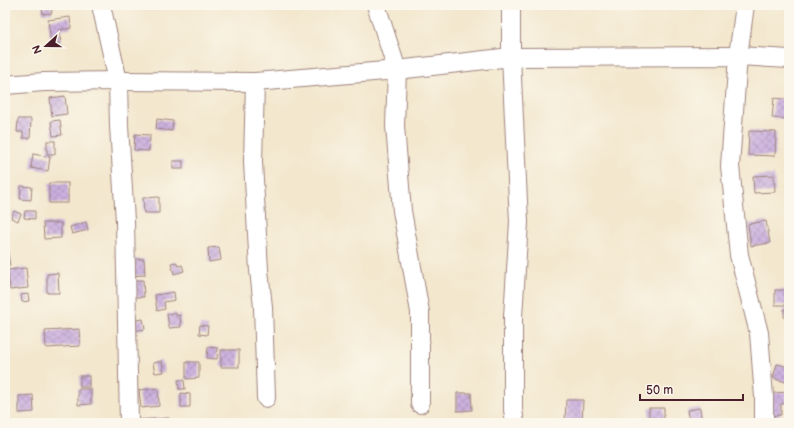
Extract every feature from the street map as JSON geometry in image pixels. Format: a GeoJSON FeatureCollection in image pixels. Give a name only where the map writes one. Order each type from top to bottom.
{"type":"FeatureCollection","features":[{"type":"Feature","properties":{"kind":"street"},"geometry":{"type":"LineString","coordinates":[[101,5],[118,81],[119,126],[125,221],[129,423]]}},
{"type":"Feature","properties":{"kind":"street"},"geometry":{"type":"LineString","coordinates":[[376,5],[397,70],[395,126],[402,211],[420,312],[420,404]]}},
{"type":"Feature","properties":{"kind":"street"},"geometry":{"type":"LineString","coordinates":[[511,5],[511,57],[519,222],[513,317],[513,410],[515,423]]}},
{"type":"Feature","properties":{"kind":"street"},"geometry":{"type":"LineString","coordinates":[[745,5],[738,56],[730,166],[739,255],[759,333],[764,397],[764,423]]}},
{"type":"Feature","properties":{"kind":"street"},"geometry":{"type":"LineString","coordinates":[[5,85],[44,82],[118,81],[255,82],[397,70],[511,57],[738,56],[789,59]]}},
{"type":"Feature","properties":{"kind":"street"},"geometry":{"type":"LineString","coordinates":[[255,82],[254,162],[259,270],[263,307],[266,398]]}},
{"type":"Feature","properties":{"kind":"building"},"geometry":{"type":"Polygon","coordinates":[[[51,6],[52,13],[43,14],[42,8],[51,6]]]}},
{"type":"Feature","properties":{"kind":"building"},"geometry":{"type":"Polygon","coordinates":[[[70,17],[71,28],[59,30],[61,43],[51,44],[48,20],[70,17]]]}},
{"type":"Feature","properties":{"kind":"building"},"geometry":{"type":"Polygon","coordinates":[[[65,96],[67,114],[52,116],[50,98],[65,96]]]}},
{"type":"Feature","properties":{"kind":"building"},"geometry":{"type":"Polygon","coordinates":[[[774,98],[789,100],[789,119],[772,118],[774,98]]]}},
{"type":"Feature","properties":{"kind":"building"},"geometry":{"type":"Polygon","coordinates":[[[18,119],[31,119],[30,138],[23,138],[23,132],[17,132],[18,119]]]}},
{"type":"Feature","properties":{"kind":"building"},"geometry":{"type":"Polygon","coordinates":[[[157,119],[173,121],[172,131],[156,129],[157,119]]]}},
{"type":"Feature","properties":{"kind":"building"},"geometry":{"type":"Polygon","coordinates":[[[60,120],[62,135],[53,136],[51,121],[60,120]]]}},
{"type":"Feature","properties":{"kind":"building"},"geometry":{"type":"Polygon","coordinates":[[[749,131],[776,132],[775,156],[748,155],[749,131]]]}},
{"type":"Feature","properties":{"kind":"building"},"geometry":{"type":"Polygon","coordinates":[[[135,134],[150,135],[149,151],[134,150],[135,134]]]}},
{"type":"Feature","properties":{"kind":"building"},"geometry":{"type":"Polygon","coordinates":[[[47,141],[55,141],[55,154],[47,154],[47,141]]]}},
{"type":"Feature","properties":{"kind":"building"},"geometry":{"type":"Polygon","coordinates":[[[33,154],[50,157],[48,171],[31,168],[33,154]]]}},
{"type":"Feature","properties":{"kind":"building"},"geometry":{"type":"Polygon","coordinates":[[[173,161],[183,161],[183,169],[173,169],[173,161]]]}},
{"type":"Feature","properties":{"kind":"building"},"geometry":{"type":"Polygon","coordinates":[[[774,175],[775,192],[754,193],[753,176],[774,175]]]}},
{"type":"Feature","properties":{"kind":"building"},"geometry":{"type":"Polygon","coordinates":[[[49,183],[68,183],[68,203],[49,203],[49,183]]]}},
{"type":"Feature","properties":{"kind":"building"},"geometry":{"type":"Polygon","coordinates":[[[21,186],[32,187],[31,200],[20,199],[21,186]]]}},
{"type":"Feature","properties":{"kind":"building"},"geometry":{"type":"Polygon","coordinates":[[[159,197],[159,213],[144,213],[143,198],[159,197]]]}},
{"type":"Feature","properties":{"kind":"building"},"geometry":{"type":"Polygon","coordinates":[[[14,211],[21,214],[18,221],[11,218],[14,211]]]}},
{"type":"Feature","properties":{"kind":"building"},"geometry":{"type":"Polygon","coordinates":[[[25,211],[35,211],[35,219],[24,218],[25,211]]]}},
{"type":"Feature","properties":{"kind":"building"},"geometry":{"type":"Polygon","coordinates":[[[766,221],[770,243],[751,246],[748,224],[766,221]]]}},
{"type":"Feature","properties":{"kind":"building"},"geometry":{"type":"Polygon","coordinates":[[[86,222],[88,230],[72,234],[70,227],[86,222]]]}},
{"type":"Feature","properties":{"kind":"building"},"geometry":{"type":"Polygon","coordinates":[[[43,223],[61,223],[61,238],[44,239],[43,223]]]}},
{"type":"Feature","properties":{"kind":"building"},"geometry":{"type":"Polygon","coordinates":[[[219,247],[221,260],[209,262],[208,248],[219,247]]]}},
{"type":"Feature","properties":{"kind":"building"},"geometry":{"type":"Polygon","coordinates":[[[5,253],[8,253],[10,266],[5,266],[5,253]]]}},
{"type":"Feature","properties":{"kind":"building"},"geometry":{"type":"Polygon","coordinates":[[[127,259],[144,259],[145,275],[128,276],[127,259]]]}},
{"type":"Feature","properties":{"kind":"building"},"geometry":{"type":"Polygon","coordinates":[[[176,262],[178,266],[182,265],[184,271],[174,274],[171,263],[176,262]]]}},
{"type":"Feature","properties":{"kind":"building"},"geometry":{"type":"Polygon","coordinates":[[[26,268],[28,288],[10,290],[8,270],[26,268]]]}},
{"type":"Feature","properties":{"kind":"building"},"geometry":{"type":"Polygon","coordinates":[[[58,273],[59,293],[47,293],[47,274],[58,273]]]}},
{"type":"Feature","properties":{"kind":"building"},"geometry":{"type":"Polygon","coordinates":[[[143,280],[144,297],[134,297],[127,281],[143,280]]]}},
{"type":"Feature","properties":{"kind":"building"},"geometry":{"type":"Polygon","coordinates":[[[775,290],[789,290],[789,305],[775,305],[775,290]]]}},
{"type":"Feature","properties":{"kind":"building"},"geometry":{"type":"Polygon","coordinates":[[[174,292],[175,300],[164,302],[165,309],[157,311],[155,295],[174,292]]]}},
{"type":"Feature","properties":{"kind":"building"},"geometry":{"type":"Polygon","coordinates":[[[28,294],[29,301],[22,302],[21,295],[28,294]]]}},
{"type":"Feature","properties":{"kind":"building"},"geometry":{"type":"Polygon","coordinates":[[[784,309],[789,309],[789,318],[784,317],[784,309]]]}},
{"type":"Feature","properties":{"kind":"building"},"geometry":{"type":"Polygon","coordinates":[[[176,313],[176,316],[180,315],[181,327],[169,328],[167,314],[176,313]]]}},
{"type":"Feature","properties":{"kind":"building"},"geometry":{"type":"Polygon","coordinates":[[[143,319],[145,329],[133,331],[132,321],[143,319]]]}},
{"type":"Feature","properties":{"kind":"building"},"geometry":{"type":"Polygon","coordinates":[[[200,325],[208,326],[207,335],[199,334],[200,325]]]}},
{"type":"Feature","properties":{"kind":"building"},"geometry":{"type":"Polygon","coordinates":[[[79,329],[80,346],[46,348],[45,331],[79,329]]]}},
{"type":"Feature","properties":{"kind":"building"},"geometry":{"type":"Polygon","coordinates":[[[208,347],[218,348],[217,359],[207,358],[208,347]]]}},
{"type":"Feature","properties":{"kind":"building"},"geometry":{"type":"Polygon","coordinates":[[[221,350],[239,350],[239,367],[221,367],[221,350]]]}},
{"type":"Feature","properties":{"kind":"building"},"geometry":{"type":"Polygon","coordinates":[[[162,361],[164,372],[155,373],[153,363],[162,361]]]}},
{"type":"Feature","properties":{"kind":"building"},"geometry":{"type":"Polygon","coordinates":[[[186,362],[199,362],[199,378],[186,379],[186,362]]]}},
{"type":"Feature","properties":{"kind":"building"},"geometry":{"type":"Polygon","coordinates":[[[777,364],[789,367],[789,383],[773,378],[777,364]]]}},
{"type":"Feature","properties":{"kind":"building"},"geometry":{"type":"Polygon","coordinates":[[[80,376],[89,376],[89,387],[80,387],[80,376]]]}},
{"type":"Feature","properties":{"kind":"building"},"geometry":{"type":"Polygon","coordinates":[[[178,380],[184,380],[185,389],[179,389],[178,380]]]}},
{"type":"Feature","properties":{"kind":"building"},"geometry":{"type":"Polygon","coordinates":[[[158,388],[159,406],[141,408],[139,390],[158,388]]]}},
{"type":"Feature","properties":{"kind":"building"},"geometry":{"type":"Polygon","coordinates":[[[78,389],[91,389],[91,404],[78,405],[78,389]]]}},
{"type":"Feature","properties":{"kind":"building"},"geometry":{"type":"Polygon","coordinates":[[[786,392],[787,403],[781,404],[781,415],[767,416],[765,394],[786,392]]]}},
{"type":"Feature","properties":{"kind":"building"},"geometry":{"type":"Polygon","coordinates":[[[181,393],[190,394],[190,407],[181,407],[181,393]]]}},
{"type":"Feature","properties":{"kind":"building"},"geometry":{"type":"Polygon","coordinates":[[[457,393],[471,393],[472,410],[457,411],[457,393]]]}},
{"type":"Feature","properties":{"kind":"building"},"geometry":{"type":"Polygon","coordinates":[[[33,395],[34,412],[19,413],[19,396],[33,395]]]}},
{"type":"Feature","properties":{"kind":"building"},"geometry":{"type":"Polygon","coordinates":[[[566,400],[583,400],[582,423],[565,423],[566,400]]]}},
{"type":"Feature","properties":{"kind":"building"},"geometry":{"type":"Polygon","coordinates":[[[649,408],[664,408],[664,423],[649,423],[649,408]]]}},
{"type":"Feature","properties":{"kind":"building"},"geometry":{"type":"Polygon","coordinates":[[[700,408],[702,423],[689,423],[687,410],[700,408]]]}},
{"type":"Feature","properties":{"kind":"building"},"geometry":{"type":"Polygon","coordinates":[[[169,418],[169,423],[136,423],[136,420],[169,418]]]}}]}
